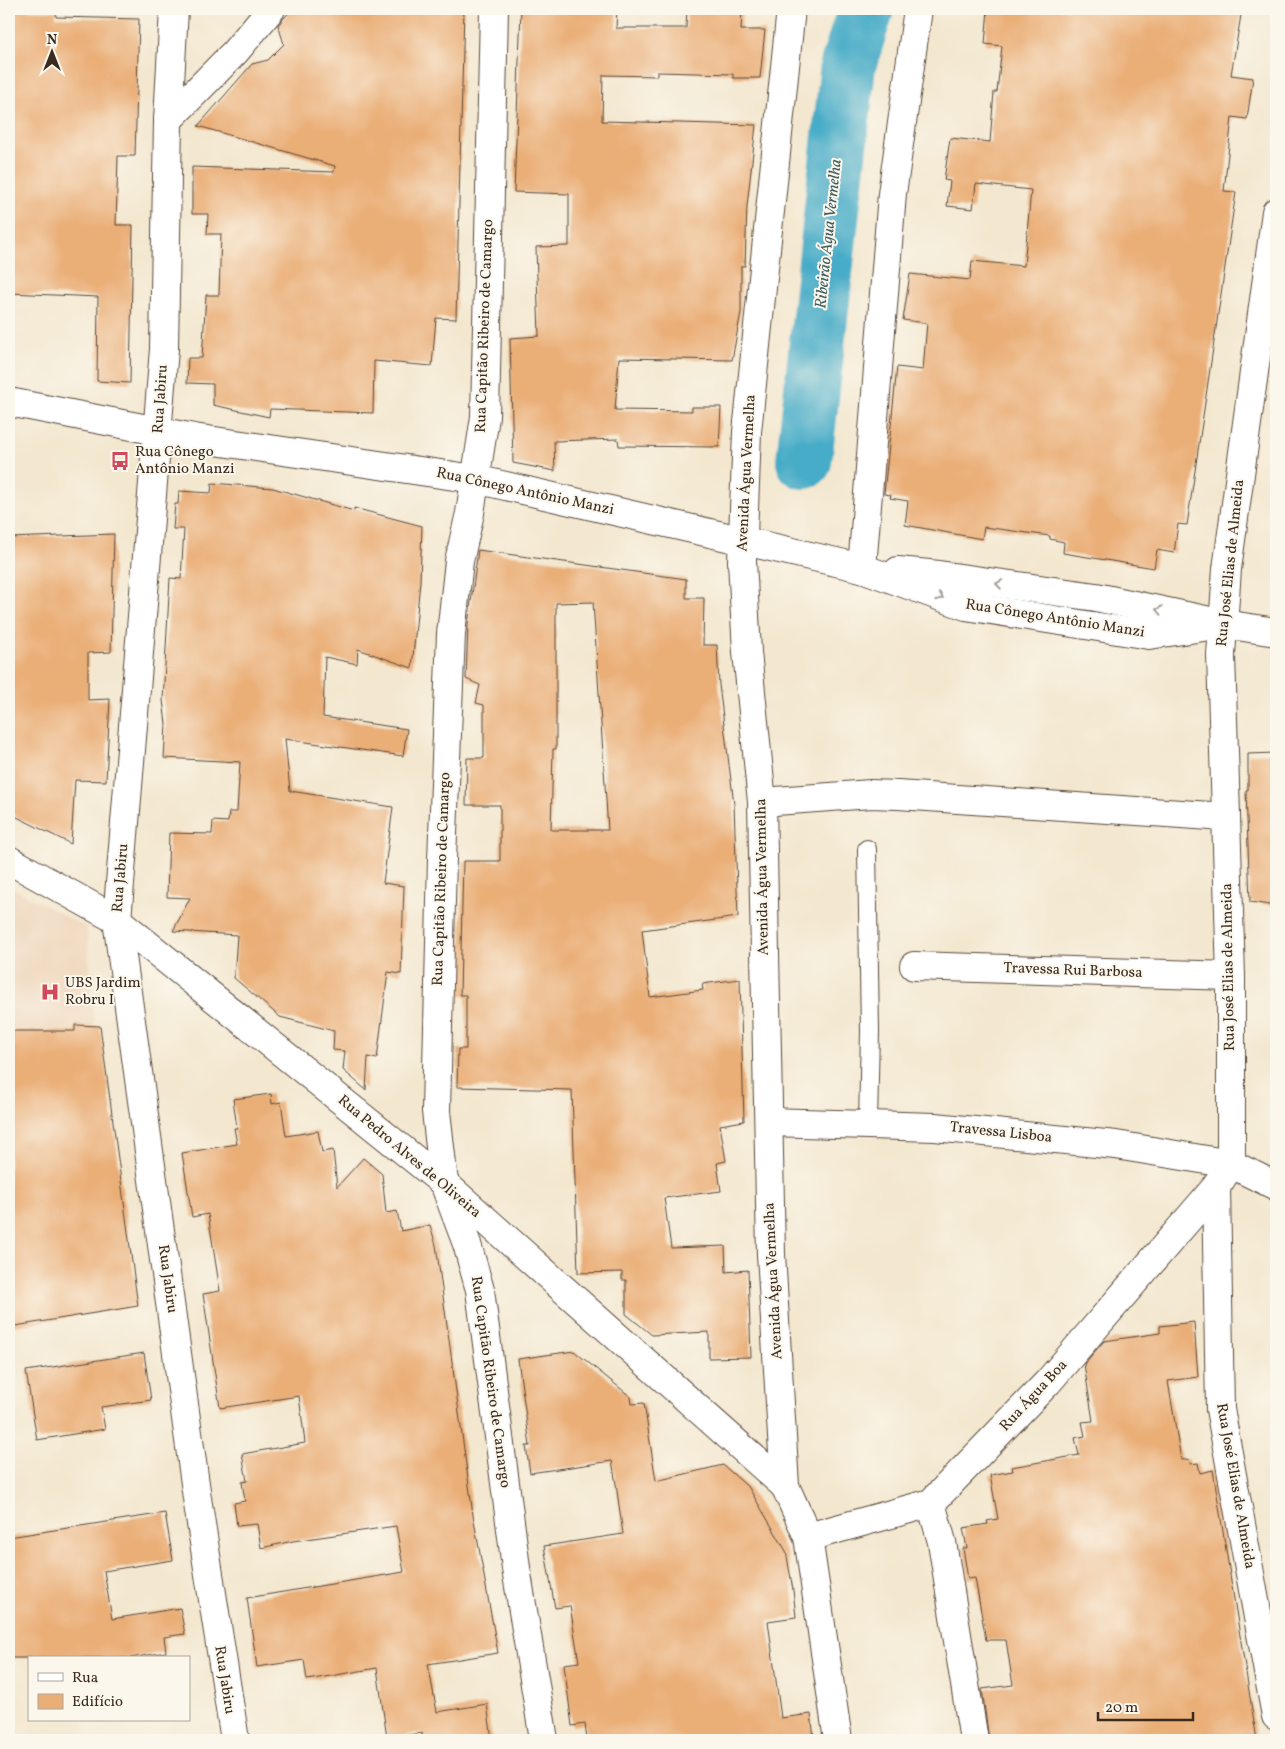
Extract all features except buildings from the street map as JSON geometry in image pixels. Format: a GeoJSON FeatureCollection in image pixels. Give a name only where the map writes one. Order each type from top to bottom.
{"type":"FeatureCollection","features":[{"type":"Feature","properties":{"kind":"street","name":"Rua Jabiru"},"geometry":{"type":"LineString","coordinates":[[174,9],[168,120],[164,349],[159,432],[118,920],[198,1507],[235,1740]]}},
{"type":"Feature","properties":{"kind":"street"},"geometry":{"type":"LineString","coordinates":[[168,120],[235,52],[271,9]]}},
{"type":"Feature","properties":{"kind":"street","name":"Rua Capitão Ribeiro de Camargo"},"geometry":{"type":"LineString","coordinates":[[494,9],[485,417],[460,561],[451,634],[435,1073],[436,1111],[444,1183],[467,1244],[480,1290],[516,1568],[544,1740]]}},
{"type":"Feature","properties":{"kind":"street","name":"Avenida Água Vermelha"},"geometry":{"type":"LineString","coordinates":[[791,9],[746,432],[742,539],[747,652],[762,802],[771,1254],[785,1486],[808,1537],[838,1740]]}},
{"type":"Feature","properties":{"kind":"street"},"geometry":{"type":"LineString","coordinates":[[862,568],[892,194],[918,9]]}},
{"type":"Feature","properties":{"kind":"street","name":"Rua José Elias de Almeida"},"geometry":{"type":"LineString","coordinates":[[1231,1164],[1231,976],[1221,655],[1227,569],[1276,212]]}},
{"type":"Feature","properties":{"kind":"street","name":"Rua Cônego Antônio Manzi"},"geometry":{"type":"LineString","coordinates":[[9,402],[159,432],[475,479],[862,568],[966,606],[1149,636],[1224,624],[1276,632]]}},
{"type":"Feature","properties":{"kind":"street"},"geometry":{"type":"LineString","coordinates":[[762,802],[871,794],[1226,817]]}},
{"type":"Feature","properties":{"kind":"street","name":"Rua Pedro Alves de Oliveira"},"geometry":{"type":"LineString","coordinates":[[9,860],[118,920],[444,1183],[785,1486]]}},
{"type":"Feature","properties":{"kind":"street","name":"Travessa Rui Barbosa"},"geometry":{"type":"LineString","coordinates":[[914,966],[1231,976]]}},
{"type":"Feature","properties":{"kind":"street","name":"Travessa Lisboa"},"geometry":{"type":"LineString","coordinates":[[769,1122],[935,1127],[1116,1145],[1231,1164],[1276,1186]]}},
{"type":"Feature","properties":{"kind":"street"},"geometry":{"type":"LineString","coordinates":[[1216,1187],[1231,1164]]}},
{"type":"Feature","properties":{"kind":"street","name":"Rua José Elias de Almeida"},"geometry":{"type":"LineString","coordinates":[[1216,1187],[1220,1409],[1276,1716]]}},
{"type":"Feature","properties":{"kind":"street","name":"Rua Água Boa"},"geometry":{"type":"LineString","coordinates":[[931,1503],[1048,1382],[1216,1187]]}},
{"type":"Feature","properties":{"kind":"street"},"geometry":{"type":"LineString","coordinates":[[808,1537],[931,1503],[942,1542],[974,1740]]}},
{"type":"Feature","properties":{"kind":"lane"},"geometry":{"type":"LineString","coordinates":[[867,849],[870,1032],[868,1124]]}},
{"type":"Feature","properties":{"kind":"shaded area","name":"UBS Jardim Robru I"},"geometry":{"type":"Polygon","coordinates":[[[9,886],[87,928],[96,1059],[9,1056],[9,886]]]}},
{"type":"Feature","properties":{"kind":"waterway","name":"Ribeirão Água Vermelha"},"geometry":{"type":"LineString","coordinates":[[804,461],[848,65],[866,9]]}},
{"type":"Feature","properties":{"kind":"place","name":"Rua Cônego Antônio Manzi"},"geometry":{"type":"Point","coordinates":[120,461]}},
{"type":"Feature","properties":{"kind":"place","name":"UBS Jardim Robru I"},"geometry":{"type":"Point","coordinates":[50,992]}}]}
